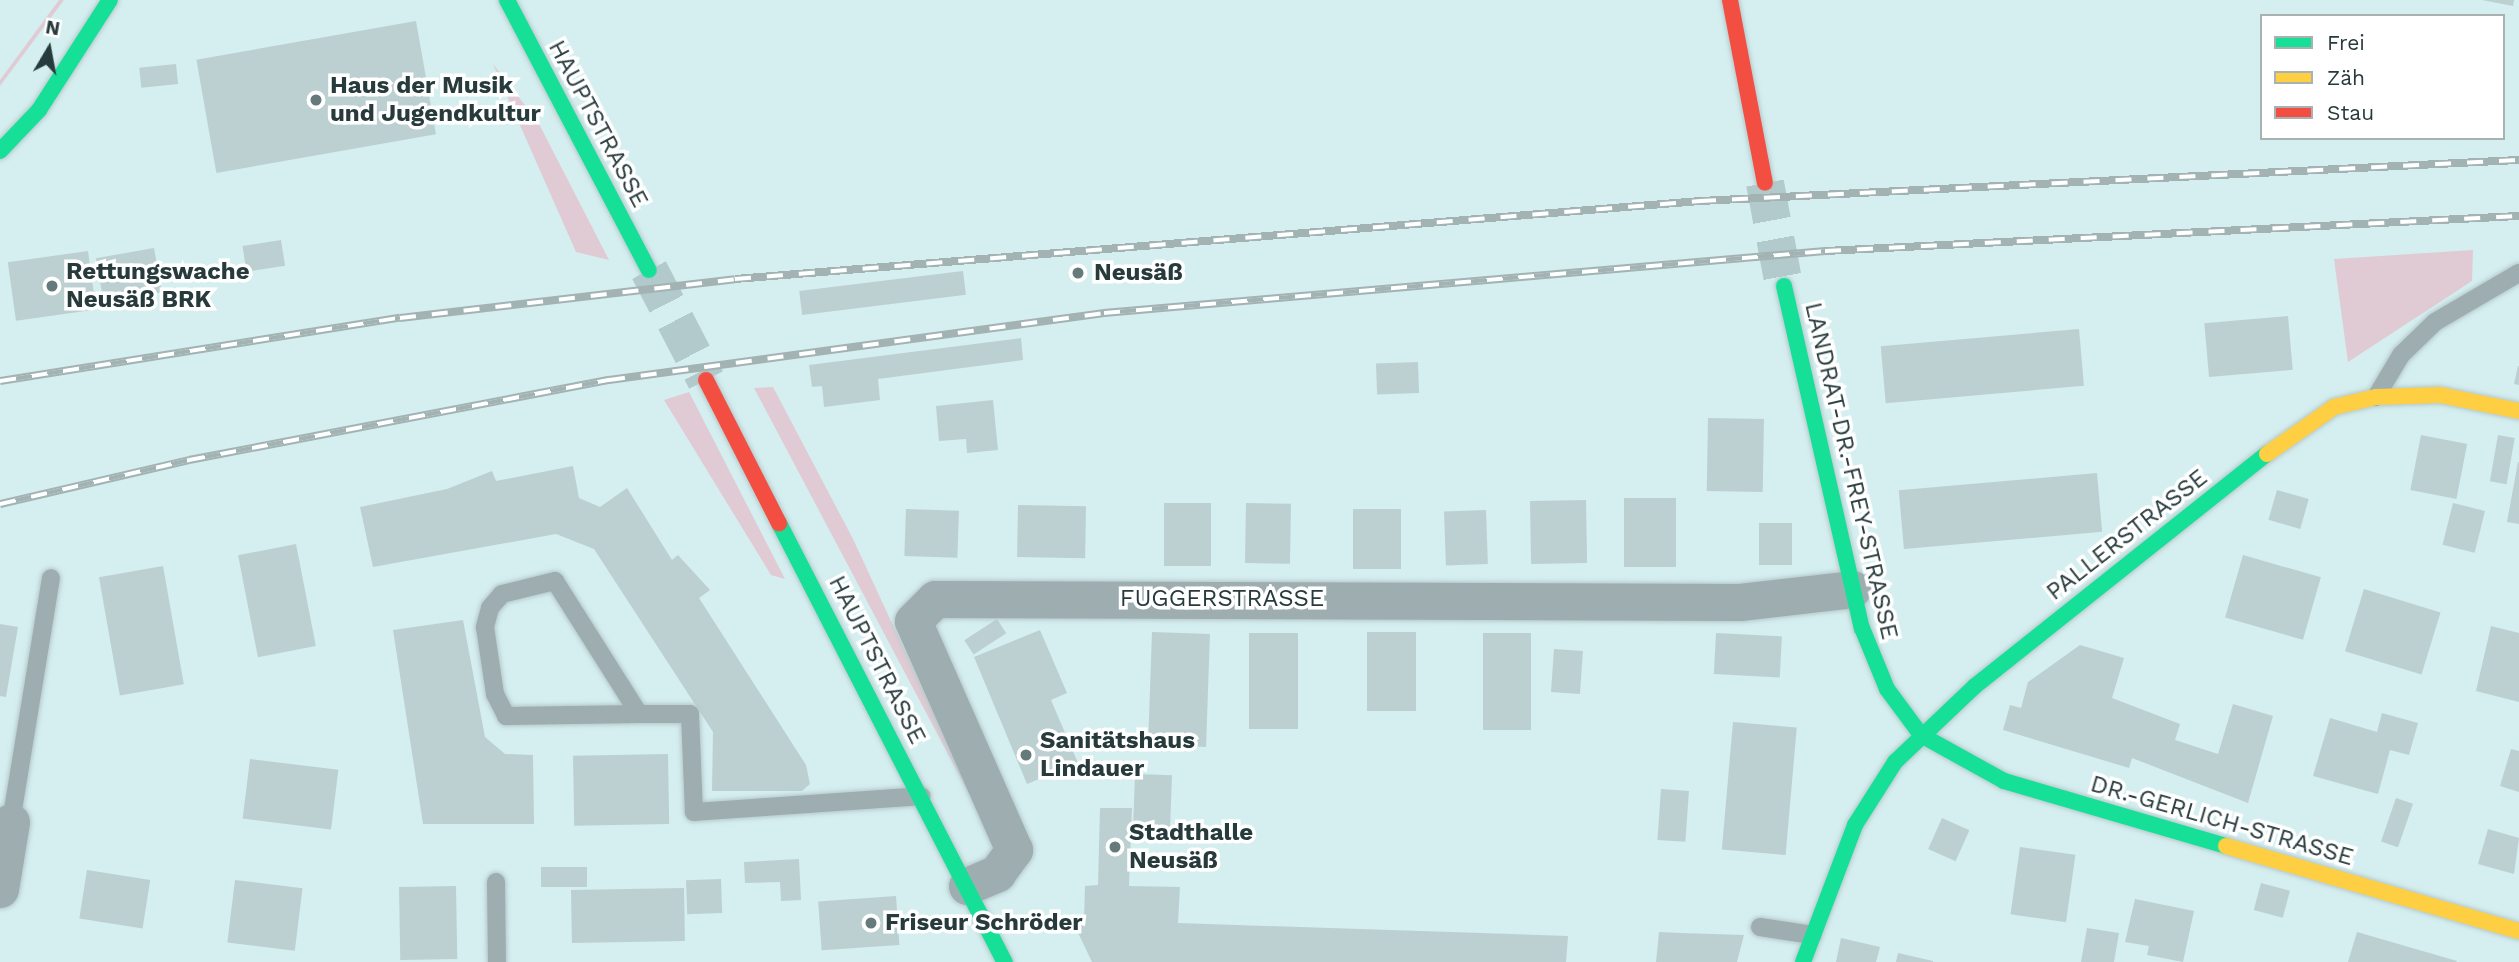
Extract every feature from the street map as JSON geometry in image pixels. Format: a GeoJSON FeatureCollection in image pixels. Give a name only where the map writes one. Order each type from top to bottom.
{"type":"FeatureCollection","features":[{"type":"Feature","properties":{"kind":"street"},"geometry":{"type":"LineString","coordinates":[[0,150],[39,110],[110,0]]}},
{"type":"Feature","properties":{"kind":"street","name":"HAUPTSTRASSE"},"geometry":{"type":"LineString","coordinates":[[507,0],[649,270]]}},
{"type":"Feature","properties":{"kind":"street"},"geometry":{"type":"LineString","coordinates":[[1730,0],[1765,183]]}},
{"type":"Feature","properties":{"kind":"street","name":"LANDRAT-DR.-FREY-STRASSE"},"geometry":{"type":"LineString","coordinates":[[1784,286],[1852,589],[1883,680],[1922,735]]}},
{"type":"Feature","properties":{"kind":"street","name":"HAUPTSTRASSE"},"geometry":{"type":"LineString","coordinates":[[706,380],[1005,962]]}},
{"type":"Feature","properties":{"kind":"street","name":"PALLERSTRASSE"},"geometry":{"type":"LineString","coordinates":[[1803,962],[1854,825],[1895,762],[1922,735],[2049,626],[2314,419],[2376,397],[2440,395],[2519,411]]}},
{"type":"Feature","properties":{"kind":"street","name":"FUGGERSTRASSE"},"geometry":{"type":"LineString","coordinates":[[967,886],[997,873],[1014,850],[913,621],[920,608],[935,599],[1740,602],[1852,589]]}},
{"type":"Feature","properties":{"kind":"street","name":"DR.-GERLICH-STRASSE"},"geometry":{"type":"LineString","coordinates":[[1922,735],[2004,781],[2519,931]]}},
{"type":"Feature","properties":{"kind":"street"},"geometry":{"type":"LineString","coordinates":[[0,889],[11,822]]}},
{"type":"Feature","properties":{"kind":"lane"},"geometry":{"type":"LineString","coordinates":[[2376,397],[2400,355],[2435,322],[2519,273]]}},
{"type":"Feature","properties":{"kind":"lane"},"geometry":{"type":"LineString","coordinates":[[11,822],[51,578]]}},
{"type":"Feature","properties":{"kind":"lane"},"geometry":{"type":"LineString","coordinates":[[639,714],[555,581],[502,594],[490,608],[485,627],[495,694],[506,716],[690,714],[694,812],[921,796]]}},
{"type":"Feature","properties":{"kind":"lane"},"geometry":{"type":"LineString","coordinates":[[496,883],[497,962]]}},
{"type":"Feature","properties":{"kind":"lane"},"geometry":{"type":"LineString","coordinates":[[1760,927],[1812,935]]}},
{"type":"Feature","properties":{"kind":"shaded area"},"geometry":{"type":"Polygon","coordinates":[[[59,0],[64,0],[0,86],[0,80],[59,0]]]}},
{"type":"Feature","properties":{"kind":"shaded area"},"geometry":{"type":"Polygon","coordinates":[[[493,64],[538,122],[609,260],[576,252],[493,64]]]}},
{"type":"Feature","properties":{"kind":"shaded area"},"geometry":{"type":"Polygon","coordinates":[[[2473,250],[2472,281],[2348,362],[2334,259],[2473,250]]]}},
{"type":"Feature","properties":{"kind":"shaded area"},"geometry":{"type":"Polygon","coordinates":[[[773,387],[853,539],[984,822],[754,388],[773,387]]]}},
{"type":"Feature","properties":{"kind":"shaded area"},"geometry":{"type":"Polygon","coordinates":[[[689,392],[785,579],[771,575],[664,400],[689,392]]]}},
{"type":"Feature","properties":{"kind":"building"},"geometry":{"type":"Polygon","coordinates":[[[2482,0],[2514,0],[2513,6],[2482,0]]]}},
{"type":"Feature","properties":{"kind":"building","name":"Haus der Musik und Jugendkultur"},"geometry":{"type":"Polygon","coordinates":[[[416,21],[436,134],[216,173],[196,60],[416,21]]]}},
{"type":"Feature","properties":{"kind":"building"},"geometry":{"type":"Polygon","coordinates":[[[176,64],[178,84],[141,88],[139,68],[176,64]]]}},
{"type":"Feature","properties":{"kind":"building"},"geometry":{"type":"Polygon","coordinates":[[[281,240],[285,266],[247,272],[242,246],[281,240]]]}},
{"type":"Feature","properties":{"kind":"building"},"geometry":{"type":"Polygon","coordinates":[[[154,248],[162,292],[104,303],[96,258],[154,248]]]}},
{"type":"Feature","properties":{"kind":"building","name":"Rettungswache Neusäß BRK"},"geometry":{"type":"Polygon","coordinates":[[[88,251],[96,309],[16,321],[8,262],[88,251]]]}},
{"type":"Feature","properties":{"kind":"building"},"geometry":{"type":"Polygon","coordinates":[[[963,271],[966,295],[802,315],[799,291],[963,271]]]}},
{"type":"Feature","properties":{"kind":"building"},"geometry":{"type":"Polygon","coordinates":[[[2288,316],[2293,370],[2209,377],[2204,323],[2288,316]]]}},
{"type":"Feature","properties":{"kind":"building"},"geometry":{"type":"Polygon","coordinates":[[[2079,329],[2084,386],[1886,403],[1881,346],[2079,329]]]}},
{"type":"Feature","properties":{"kind":"building"},"geometry":{"type":"Polygon","coordinates":[[[1021,338],[1023,360],[878,379],[880,400],[824,407],[822,386],[812,387],[809,365],[1021,338]]]}},
{"type":"Feature","properties":{"kind":"building"},"geometry":{"type":"Polygon","coordinates":[[[1418,362],[1419,393],[1377,394],[1376,363],[1418,362]]]}},
{"type":"Feature","properties":{"kind":"building"},"geometry":{"type":"Polygon","coordinates":[[[2519,366],[2519,385],[2514,384],[2519,366]]]}},
{"type":"Feature","properties":{"kind":"building"},"geometry":{"type":"Polygon","coordinates":[[[993,400],[998,450],[967,453],[966,439],[939,441],[936,406],[993,400]]]}},
{"type":"Feature","properties":{"kind":"building"},"geometry":{"type":"Polygon","coordinates":[[[1708,418],[1764,419],[1763,492],[1707,491],[1708,418]]]}},
{"type":"Feature","properties":{"kind":"building"},"geometry":{"type":"Polygon","coordinates":[[[2421,435],[2467,444],[2456,499],[2410,490],[2421,435]]]}},
{"type":"Feature","properties":{"kind":"building"},"geometry":{"type":"Polygon","coordinates":[[[2498,435],[2515,438],[2507,484],[2490,481],[2498,435]]]}},
{"type":"Feature","properties":{"kind":"building"},"geometry":{"type":"Polygon","coordinates":[[[2519,462],[2519,524],[2507,522],[2519,462]]]}},
{"type":"Feature","properties":{"kind":"building"},"geometry":{"type":"Polygon","coordinates":[[[573,466],[579,498],[600,507],[627,488],[672,560],[678,555],[710,590],[699,598],[806,765],[810,784],[802,791],[712,791],[713,732],[594,549],[556,534],[373,567],[360,507],[447,489],[492,471],[496,481],[573,466]]]}},
{"type":"Feature","properties":{"kind":"building"},"geometry":{"type":"Polygon","coordinates":[[[2097,473],[2102,532],[1904,549],[1899,490],[2097,473]]]}},
{"type":"Feature","properties":{"kind":"building"},"geometry":{"type":"Polygon","coordinates":[[[2277,490],[2309,499],[2300,529],[2268,520],[2277,490]]]}},
{"type":"Feature","properties":{"kind":"building"},"geometry":{"type":"Polygon","coordinates":[[[1624,498],[1676,498],[1676,567],[1624,567],[1624,498]]]}},
{"type":"Feature","properties":{"kind":"building"},"geometry":{"type":"Polygon","coordinates":[[[1586,500],[1587,563],[1531,564],[1530,501],[1586,500]]]}},
{"type":"Feature","properties":{"kind":"building"},"geometry":{"type":"Polygon","coordinates":[[[1164,503],[1211,503],[1211,566],[1164,566],[1164,503]]]}},
{"type":"Feature","properties":{"kind":"building"},"geometry":{"type":"Polygon","coordinates":[[[1246,503],[1291,504],[1290,564],[1245,563],[1246,503]]]}},
{"type":"Feature","properties":{"kind":"building"},"geometry":{"type":"Polygon","coordinates":[[[2453,503],[2485,511],[2475,553],[2443,545],[2453,503]]]}},
{"type":"Feature","properties":{"kind":"building"},"geometry":{"type":"Polygon","coordinates":[[[1018,505],[1086,506],[1085,558],[1017,557],[1018,505]]]}},
{"type":"Feature","properties":{"kind":"building"},"geometry":{"type":"Polygon","coordinates":[[[906,509],[959,511],[957,558],[904,556],[906,509]]]}},
{"type":"Feature","properties":{"kind":"building"},"geometry":{"type":"Polygon","coordinates":[[[1353,509],[1401,509],[1401,569],[1353,569],[1353,509]]]}},
{"type":"Feature","properties":{"kind":"building"},"geometry":{"type":"Polygon","coordinates":[[[1486,510],[1488,564],[1446,565],[1444,511],[1486,510]]]}},
{"type":"Feature","properties":{"kind":"building"},"geometry":{"type":"Polygon","coordinates":[[[1759,523],[1792,523],[1792,565],[1759,565],[1759,523]]]}},
{"type":"Feature","properties":{"kind":"building"},"geometry":{"type":"Polygon","coordinates":[[[296,544],[316,646],[258,657],[238,555],[296,544]]]}},
{"type":"Feature","properties":{"kind":"building"},"geometry":{"type":"Polygon","coordinates":[[[2243,555],[2321,577],[2303,640],[2225,617],[2243,555]]]}},
{"type":"Feature","properties":{"kind":"building"},"geometry":{"type":"Polygon","coordinates":[[[163,566],[184,684],[120,695],[99,577],[163,566]]]}},
{"type":"Feature","properties":{"kind":"building"},"geometry":{"type":"Polygon","coordinates":[[[2364,589],[2441,612],[2422,675],[2345,651],[2364,589]]]}},
{"type":"Feature","properties":{"kind":"building"},"geometry":{"type":"Polygon","coordinates":[[[997,619],[1006,633],[974,654],[964,640],[997,619]]]}},
{"type":"Feature","properties":{"kind":"building"},"geometry":{"type":"Polygon","coordinates":[[[463,620],[485,737],[505,754],[533,755],[534,824],[423,824],[393,630],[463,620]]]}},
{"type":"Feature","properties":{"kind":"building"},"geometry":{"type":"Polygon","coordinates":[[[0,624],[18,627],[6,697],[0,696],[0,624]]]}},
{"type":"Feature","properties":{"kind":"building"},"geometry":{"type":"Polygon","coordinates":[[[2491,626],[2519,633],[2519,702],[2476,691],[2491,626]]]}},
{"type":"Feature","properties":{"kind":"building"},"geometry":{"type":"Polygon","coordinates":[[[1040,630],[1067,693],[1051,700],[1078,763],[1027,784],[974,657],[1040,630]]]}},
{"type":"Feature","properties":{"kind":"building"},"geometry":{"type":"Polygon","coordinates":[[[1152,632],[1210,634],[1206,747],[1148,745],[1152,632]]]}},
{"type":"Feature","properties":{"kind":"building"},"geometry":{"type":"Polygon","coordinates":[[[1367,632],[1416,632],[1416,711],[1367,711],[1367,632]]]}},
{"type":"Feature","properties":{"kind":"building"},"geometry":{"type":"Polygon","coordinates":[[[1249,633],[1298,633],[1298,729],[1249,729],[1249,633]]]}},
{"type":"Feature","properties":{"kind":"building"},"geometry":{"type":"Polygon","coordinates":[[[1483,633],[1531,633],[1531,730],[1483,730],[1483,633]]]}},
{"type":"Feature","properties":{"kind":"building"},"geometry":{"type":"Polygon","coordinates":[[[1716,633],[1782,636],[1780,677],[1714,674],[1716,633]]]}},
{"type":"Feature","properties":{"kind":"building"},"geometry":{"type":"Polygon","coordinates":[[[2080,645],[2124,658],[2112,698],[2180,724],[2175,740],[2218,754],[2233,704],[2273,716],[2248,803],[2132,758],[2129,768],[2003,730],[2010,705],[2021,708],[2028,682],[2080,645]]]}},
{"type":"Feature","properties":{"kind":"building"},"geometry":{"type":"Polygon","coordinates":[[[1554,649],[1583,651],[1580,694],[1551,692],[1554,649]]]}},
{"type":"Feature","properties":{"kind":"building"},"geometry":{"type":"Polygon","coordinates":[[[2382,713],[2418,723],[2409,755],[2390,750],[2378,794],[2313,776],[2330,718],[2377,732],[2382,713]]]}},
{"type":"Feature","properties":{"kind":"building"},"geometry":{"type":"Polygon","coordinates":[[[1733,722],[1797,728],[1786,855],[1722,850],[1733,722]]]}},
{"type":"Feature","properties":{"kind":"building"},"geometry":{"type":"Polygon","coordinates":[[[2511,749],[2519,751],[2519,792],[2500,786],[2511,749]]]}},
{"type":"Feature","properties":{"kind":"building"},"geometry":{"type":"Polygon","coordinates":[[[668,754],[669,824],[574,826],[573,756],[668,754]]]}},
{"type":"Feature","properties":{"kind":"building"},"geometry":{"type":"Polygon","coordinates":[[[250,759],[338,770],[331,829],[243,819],[250,759]]]}},
{"type":"Feature","properties":{"kind":"building"},"geometry":{"type":"Polygon","coordinates":[[[1135,774],[1172,775],[1170,841],[1133,840],[1135,774]]]}},
{"type":"Feature","properties":{"kind":"building"},"geometry":{"type":"Polygon","coordinates":[[[1661,789],[1689,791],[1685,842],[1657,840],[1661,789]]]}},
{"type":"Feature","properties":{"kind":"building"},"geometry":{"type":"Polygon","coordinates":[[[2396,798],[2413,804],[2398,847],[2381,841],[2396,798]]]}},
{"type":"Feature","properties":{"kind":"building","name":"Stadthalle Neusäß"},"geometry":{"type":"Polygon","coordinates":[[[1100,808],[1132,808],[1129,886],[1180,887],[1178,923],[1568,936],[1566,962],[1092,962],[1072,920],[1084,920],[1085,886],[1098,885],[1100,808]]]}},
{"type":"Feature","properties":{"kind":"building"},"geometry":{"type":"Polygon","coordinates":[[[1942,818],[1969,830],[1956,861],[1928,849],[1942,818]]]}},
{"type":"Feature","properties":{"kind":"building"},"geometry":{"type":"Polygon","coordinates":[[[2488,829],[2519,838],[2514,874],[2478,864],[2488,829]]]}},
{"type":"Feature","properties":{"kind":"building"},"geometry":{"type":"Polygon","coordinates":[[[2020,847],[2075,855],[2066,922],[2011,914],[2020,847]]]}},
{"type":"Feature","properties":{"kind":"building"},"geometry":{"type":"Polygon","coordinates":[[[799,859],[801,900],[781,901],[780,882],[745,883],[744,862],[799,859]]]}},
{"type":"Feature","properties":{"kind":"building"},"geometry":{"type":"Polygon","coordinates":[[[541,867],[587,867],[587,887],[541,887],[541,867]]]}},
{"type":"Feature","properties":{"kind":"building"},"geometry":{"type":"Polygon","coordinates":[[[87,870],[150,880],[143,928],[79,918],[87,870]]]}},
{"type":"Feature","properties":{"kind":"building"},"geometry":{"type":"Polygon","coordinates":[[[721,879],[722,913],[687,914],[686,880],[721,879]]]}},
{"type":"Feature","properties":{"kind":"building"},"geometry":{"type":"Polygon","coordinates":[[[235,880],[302,888],[295,951],[227,943],[235,880]]]}},
{"type":"Feature","properties":{"kind":"building"},"geometry":{"type":"Polygon","coordinates":[[[2261,883],[2290,891],[2283,918],[2254,910],[2261,883]]]}},
{"type":"Feature","properties":{"kind":"building"},"geometry":{"type":"Polygon","coordinates":[[[456,886],[457,959],[400,960],[399,887],[456,886]]]}},
{"type":"Feature","properties":{"kind":"building"},"geometry":{"type":"Polygon","coordinates":[[[684,888],[685,941],[572,943],[571,890],[684,888]]]}},
{"type":"Feature","properties":{"kind":"building"},"geometry":{"type":"Polygon","coordinates":[[[896,896],[899,945],[822,950],[818,901],[896,896]]]}},
{"type":"Feature","properties":{"kind":"building"},"geometry":{"type":"Polygon","coordinates":[[[2135,899],[2194,911],[2183,962],[2147,955],[2149,946],[2125,942],[2135,899]]]}},
{"type":"Feature","properties":{"kind":"building"},"geometry":{"type":"Polygon","coordinates":[[[2087,928],[2119,933],[2114,962],[2081,962],[2087,928]]]}},
{"type":"Feature","properties":{"kind":"building"},"geometry":{"type":"Polygon","coordinates":[[[1659,932],[1744,935],[1737,962],[1656,962],[1659,932]]]}},
{"type":"Feature","properties":{"kind":"building"},"geometry":{"type":"Polygon","coordinates":[[[2357,932],[2457,961],[2348,962],[2357,932]]]}},
{"type":"Feature","properties":{"kind":"building"},"geometry":{"type":"Polygon","coordinates":[[[1841,938],[1880,947],[1876,962],[1836,962],[1841,938]]]}},
{"type":"Feature","properties":{"kind":"building"},"geometry":{"type":"Polygon","coordinates":[[[1898,953],[1933,961],[1933,962],[1896,962],[1898,953]]]}},
{"type":"Feature","properties":{"kind":"tunnel"},"geometry":{"type":"LineString","coordinates":[[1765,183],[1784,286]]}},
{"type":"Feature","properties":{"kind":"tunnel"},"geometry":{"type":"LineString","coordinates":[[649,270],[706,380]]}},
{"type":"Feature","properties":{"kind":"railway"},"geometry":{"type":"LineString","coordinates":[[0,381],[400,318],[735,279],[1700,201],[2519,160]]}},
{"type":"Feature","properties":{"kind":"railway"},"geometry":{"type":"LineString","coordinates":[[0,504],[189,460],[609,380],[1104,313],[1825,251],[2519,216]]}},
{"type":"Feature","properties":{"kind":"traffic: fast"},"geometry":{"type":"LineString","coordinates":[[0,151],[39,110],[110,0]]}},
{"type":"Feature","properties":{"kind":"traffic: fast"},"geometry":{"type":"LineString","coordinates":[[507,0],[649,270]]}},
{"type":"Feature","properties":{"kind":"traffic: fast"},"geometry":{"type":"LineString","coordinates":[[1784,286],[1862,628],[1887,689],[1921,735],[2004,781],[2226,846]]}},
{"type":"Feature","properties":{"kind":"traffic: fast"},"geometry":{"type":"LineString","coordinates":[[1803,962],[1855,825],[1895,762],[1975,686],[2267,454]]}},
{"type":"Feature","properties":{"kind":"traffic: fast"},"geometry":{"type":"LineString","coordinates":[[779,523],[1005,962]]}},
{"type":"Feature","properties":{"kind":"traffic: slow"},"geometry":{"type":"LineString","coordinates":[[2267,454],[2334,407],[2376,397],[2440,395],[2519,411]]}},
{"type":"Feature","properties":{"kind":"traffic: slow"},"geometry":{"type":"LineString","coordinates":[[2226,846],[2519,931]]}},
{"type":"Feature","properties":{"kind":"traffic: jam"},"geometry":{"type":"LineString","coordinates":[[1730,0],[1765,183]]}},
{"type":"Feature","properties":{"kind":"traffic: jam"},"geometry":{"type":"LineString","coordinates":[[706,380],[779,523]]}},
{"type":"Feature","properties":{"kind":"place","name":"Haus der Musik und Jugendkultur"},"geometry":{"type":"Point","coordinates":[316,100]}},
{"type":"Feature","properties":{"kind":"place","name":"Neusäß"},"geometry":{"type":"Point","coordinates":[1078,273]}},
{"type":"Feature","properties":{"kind":"place","name":"Rettungswache Neusäß BRK"},"geometry":{"type":"Point","coordinates":[52,286]}},
{"type":"Feature","properties":{"kind":"place","name":"Sanitätshaus Lindauer"},"geometry":{"type":"Point","coordinates":[1026,755]}},
{"type":"Feature","properties":{"kind":"place","name":"Stadthalle Neusäß"},"geometry":{"type":"Point","coordinates":[1115,847]}},
{"type":"Feature","properties":{"kind":"place","name":"Friseur Schröder"},"geometry":{"type":"Point","coordinates":[871,923]}}]}
